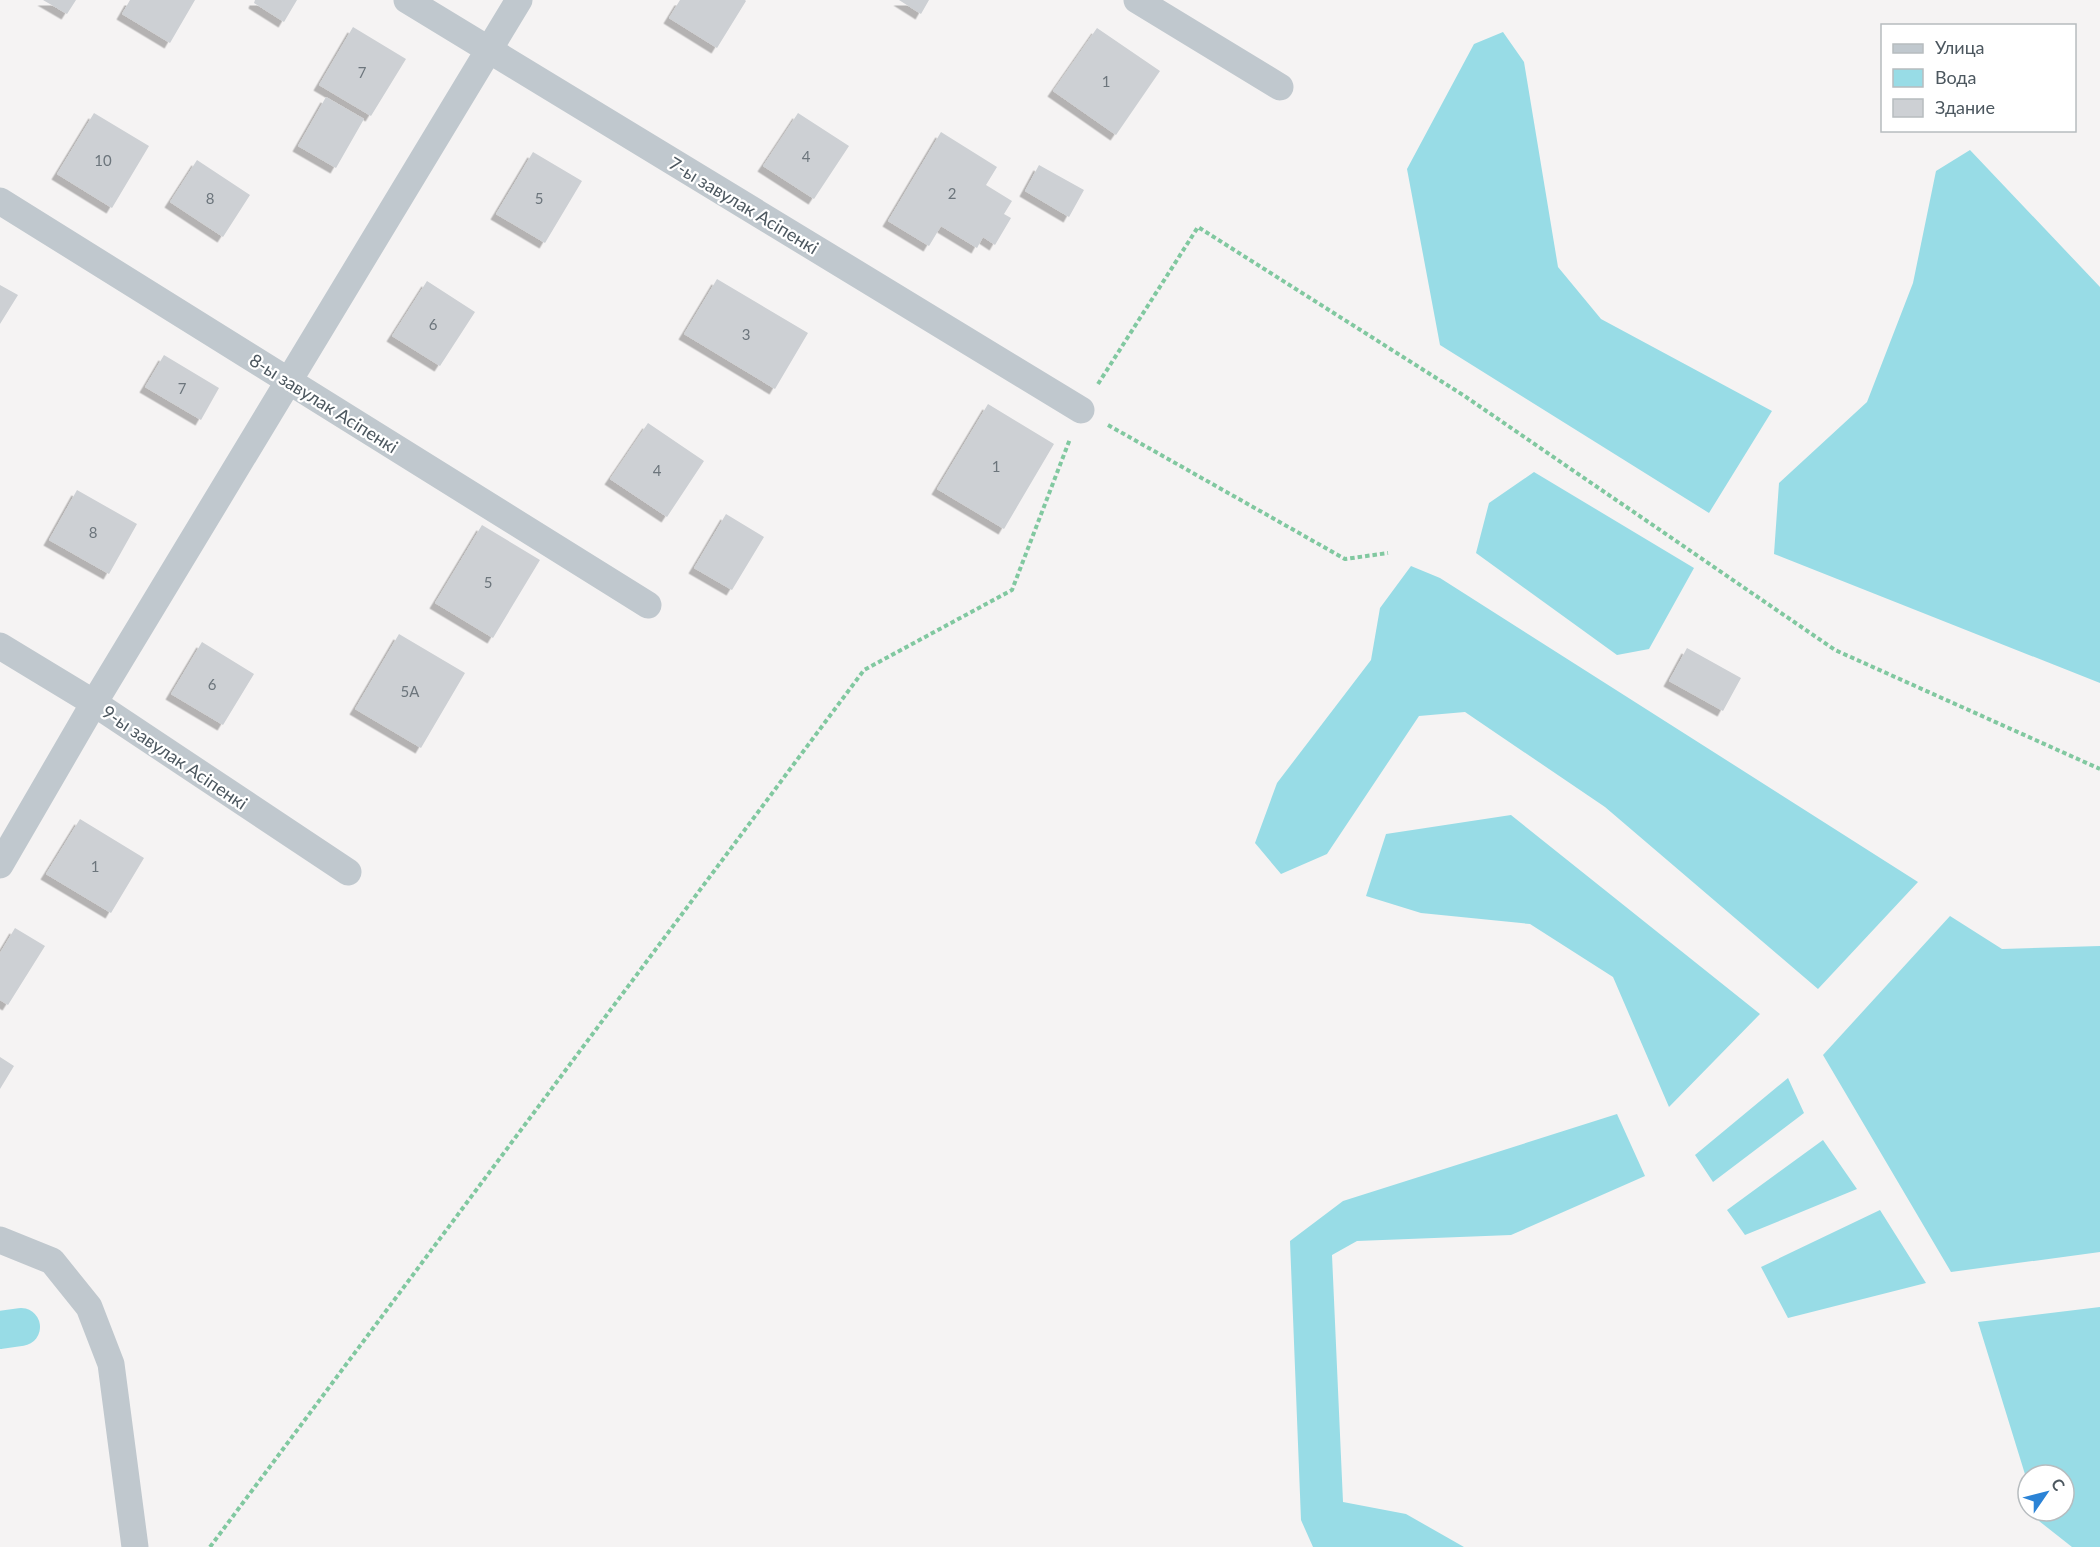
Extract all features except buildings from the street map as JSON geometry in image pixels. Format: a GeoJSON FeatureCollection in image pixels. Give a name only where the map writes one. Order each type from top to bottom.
{"type":"FeatureCollection","features":[{"type":"Feature","properties":{"kind":"street","name":"7-ы завулак Асіпенкі"},"geometry":{"type":"LineString","coordinates":[[407,0],[1082,410]]}},
{"type":"Feature","properties":{"kind":"street"},"geometry":{"type":"LineString","coordinates":[[0,865],[94,703],[519,0]]}},
{"type":"Feature","properties":{"kind":"street"},"geometry":{"type":"LineString","coordinates":[[1137,0],[1280,87]]}},
{"type":"Feature","properties":{"kind":"street","name":"8-ы завулак Асіпенкі"},"geometry":{"type":"LineString","coordinates":[[0,201],[648,605]]}},
{"type":"Feature","properties":{"kind":"street","name":"9-ы завулак Асіпенкі"},"geometry":{"type":"LineString","coordinates":[[0,646],[94,703],[348,872]]}},
{"type":"Feature","properties":{"kind":"street"},"geometry":{"type":"LineString","coordinates":[[0,1240],[52,1261],[89,1307],[111,1364],[135,1547]]}},
{"type":"Feature","properties":{"kind":"path"},"geometry":{"type":"LineString","coordinates":[[210,1547],[864,670],[1012,591],[1082,410],[1198,227],[1463,395],[1835,650],[2100,769]]}},
{"type":"Feature","properties":{"kind":"path"},"geometry":{"type":"LineString","coordinates":[[1082,410],[1345,559],[1388,553]]}},
{"type":"Feature","properties":{"kind":"water"},"geometry":{"type":"Polygon","coordinates":[[[1503,32],[1524,62],[1558,267],[1601,319],[1772,411],[1709,513],[1440,345],[1407,169],[1474,44],[1503,32]]]}},
{"type":"Feature","properties":{"kind":"water"},"geometry":{"type":"Polygon","coordinates":[[[1970,150],[2100,287],[2100,683],[1774,554],[1779,483],[1867,402],[1913,283],[1936,171],[1970,150]]]}},
{"type":"Feature","properties":{"kind":"water"},"geometry":{"type":"Polygon","coordinates":[[[1534,472],[1694,568],[1649,649],[1617,655],[1476,553],[1489,503],[1534,472]]]}},
{"type":"Feature","properties":{"kind":"water"},"geometry":{"type":"Polygon","coordinates":[[[1411,566],[1440,578],[1918,882],[1818,989],[1605,807],[1465,712],[1419,716],[1327,854],[1281,874],[1255,843],[1277,783],[1371,660],[1380,608],[1411,566]]]}},
{"type":"Feature","properties":{"kind":"water"},"geometry":{"type":"Polygon","coordinates":[[[1511,815],[1760,1014],[1669,1107],[1613,977],[1530,924],[1421,913],[1366,896],[1386,834],[1511,815]]]}},
{"type":"Feature","properties":{"kind":"water"},"geometry":{"type":"Polygon","coordinates":[[[1950,916],[2002,949],[2100,946],[2100,1252],[1951,1272],[1823,1055],[1950,916]]]}},
{"type":"Feature","properties":{"kind":"water"},"geometry":{"type":"Polygon","coordinates":[[[1788,1078],[1804,1113],[1713,1182],[1695,1155],[1788,1078]]]}},
{"type":"Feature","properties":{"kind":"water"},"geometry":{"type":"Polygon","coordinates":[[[1617,1114],[1645,1176],[1511,1235],[1357,1241],[1332,1255],[1343,1502],[1406,1514],[1464,1547],[1313,1547],[1301,1520],[1290,1241],[1343,1201],[1617,1114]]]}},
{"type":"Feature","properties":{"kind":"water"},"geometry":{"type":"Polygon","coordinates":[[[1823,1140],[1857,1189],[1745,1235],[1727,1210],[1823,1140]]]}},
{"type":"Feature","properties":{"kind":"water"},"geometry":{"type":"Polygon","coordinates":[[[1880,1210],[1926,1283],[1788,1318],[1761,1267],[1880,1210]]]}},
{"type":"Feature","properties":{"kind":"water"},"geometry":{"type":"Polygon","coordinates":[[[2100,1307],[2100,1547],[2072,1547],[2042,1523],[2076,1523],[2076,1463],[2022,1463],[1978,1322],[2100,1307]]]}},
{"type":"Feature","properties":{"kind":"waterway"},"geometry":{"type":"LineString","coordinates":[[0,1330],[21,1327]]}}]}
